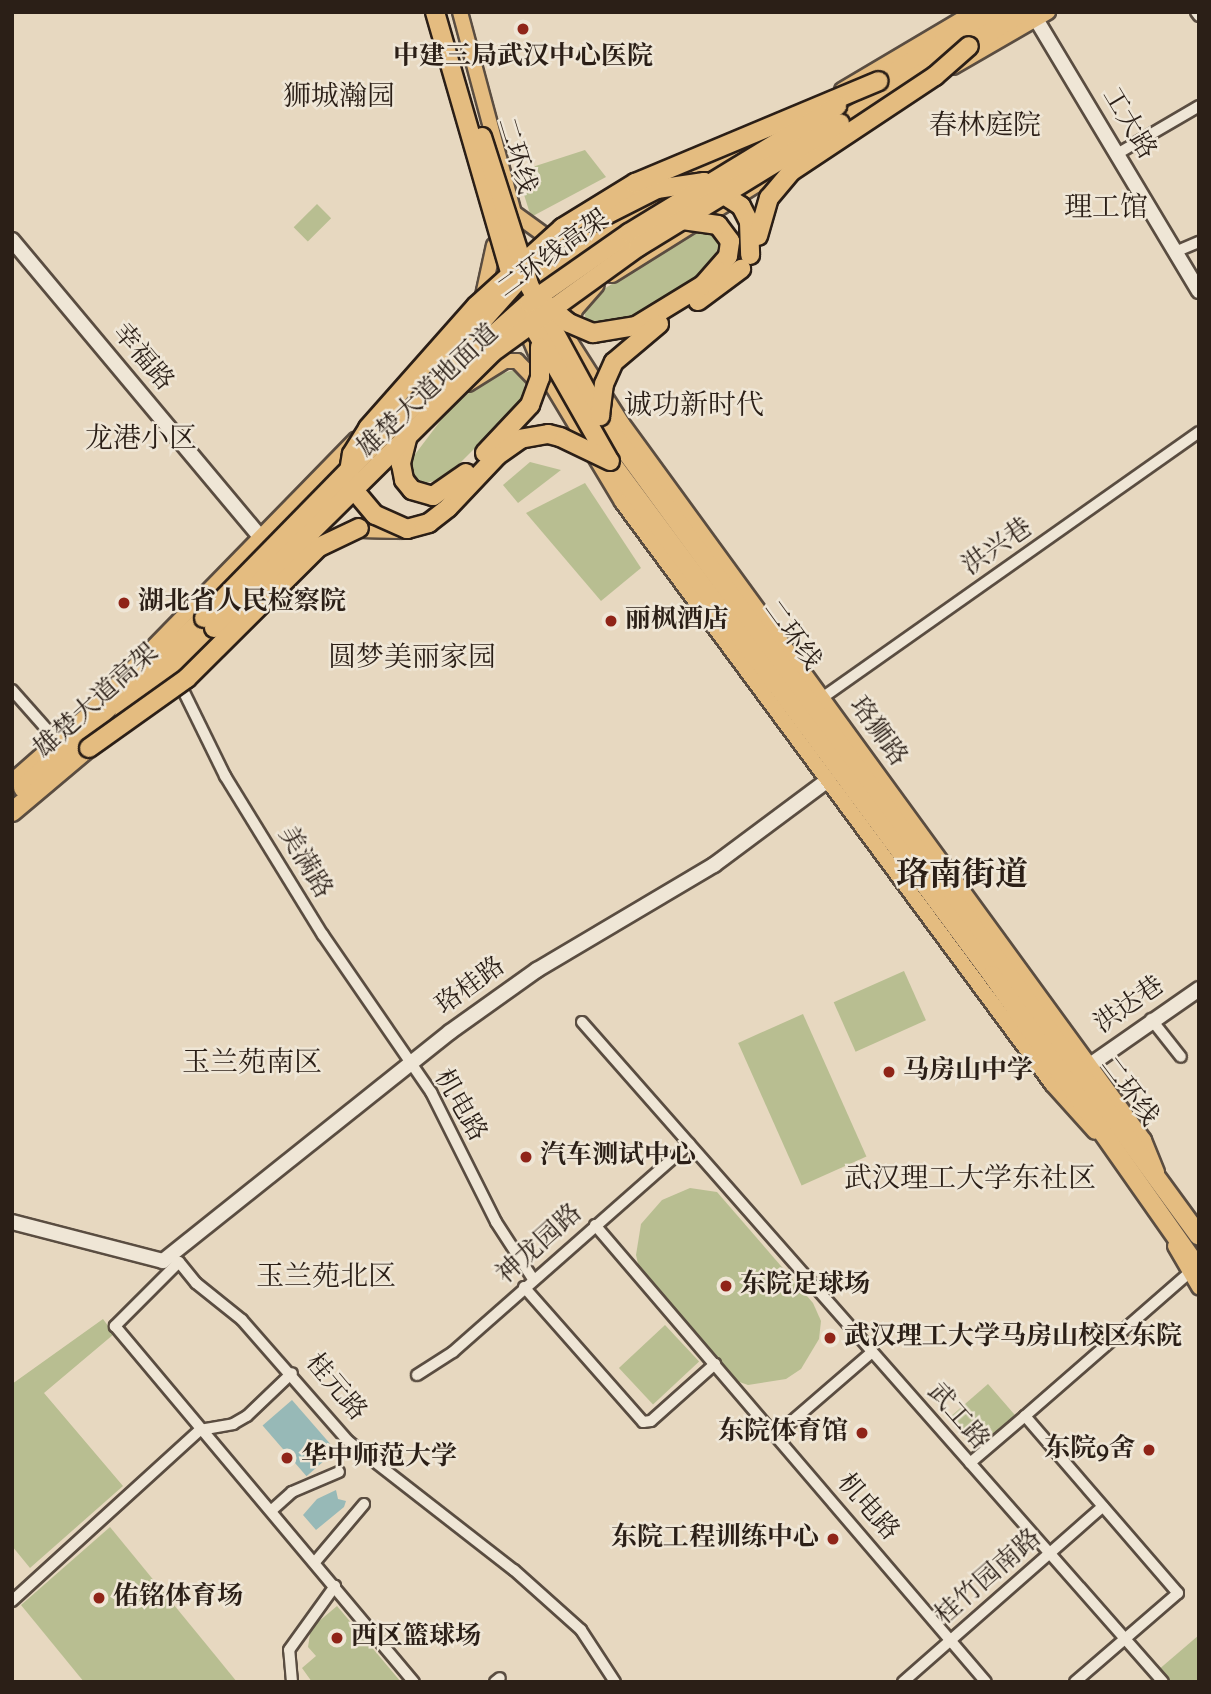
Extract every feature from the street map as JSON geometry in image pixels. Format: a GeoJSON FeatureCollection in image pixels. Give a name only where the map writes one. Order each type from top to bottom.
{"type":"FeatureCollection","features":[{"type":"Feature","properties":{"kind":"highway"},"geometry":{"type":"LineString","coordinates":[[435,12],[506,266],[533,339],[540,378],[530,405],[446,492],[421,495],[404,480],[401,464],[403,426],[535,264],[628,201],[690,181],[718,187],[741,206],[749,222],[750,255]]}},
{"type":"Feature","properties":{"kind":"highway","name":"二环线"},"geometry":{"type":"LineString","coordinates":[[447,12],[533,282],[600,416],[701,574],[992,975],[1160,1217],[1194,1271]]}},
{"type":"Feature","properties":{"kind":"highway","name":"二环线高架"},"geometry":{"type":"LineString","coordinates":[[209,623],[486,339],[585,263],[995,12]]}},
{"type":"Feature","properties":{"kind":"highway"},"geometry":{"type":"LineString","coordinates":[[403,426],[529,324],[688,217],[969,46],[1036,15]]}},
{"type":"Feature","properties":{"kind":"highway"},"geometry":{"type":"LineString","coordinates":[[600,416],[604,384],[620,353],[729,280],[750,255],[769,198],[792,171],[935,76],[969,46]]}},
{"type":"Feature","properties":{"kind":"highway"},"geometry":{"type":"LineString","coordinates":[[399,529],[362,502],[349,472],[352,454],[368,428],[520,262],[573,221],[635,183],[879,81]]}},
{"type":"Feature","properties":{"kind":"highway"},"geometry":{"type":"LineString","coordinates":[[533,282],[559,315],[581,329],[604,334],[636,326],[703,285],[728,256],[730,241],[719,225],[688,217]]}},
{"type":"Feature","properties":{"kind":"highway"},"geometry":{"type":"LineString","coordinates":[[533,339],[610,461],[701,574]]}},
{"type":"Feature","properties":{"kind":"highway"},"geometry":{"type":"LineString","coordinates":[[89,748],[187,678],[319,547],[359,528],[399,529],[429,523],[497,456],[528,437],[560,437],[610,461]]}},
{"type":"Feature","properties":{"kind":"highway","name":"二环线"},"geometry":{"type":"LineString","coordinates":[[701,574],[1158,1177],[1199,1236]]}},
{"type":"Feature","properties":{"kind":"highway","name":"雄楚大道高架"},"geometry":{"type":"LineString","coordinates":[[12,812],[89,748],[209,623]]}},
{"type":"Feature","properties":{"kind":"highway","name":"雄楚大道高架"},"geometry":{"type":"LineString","coordinates":[[12,797],[209,623]]}},
{"type":"Feature","properties":{"kind":"main road"},"geometry":{"type":"LineString","coordinates":[[428,12],[510,295],[575,427],[684,590],[1052,1084],[1112,1151]]}},
{"type":"Feature","properties":{"kind":"main road","name":"珞狮路"},"geometry":{"type":"LineString","coordinates":[[460,12],[533,282],[622,423],[1144,1140],[1158,1177]]}},
{"type":"Feature","properties":{"kind":"main road","name":"雄楚大道地面道"},"geometry":{"type":"LineString","coordinates":[[12,781],[58,742],[467,330],[510,295],[533,282],[596,236],[974,12]]}},
{"type":"Feature","properties":{"kind":"main road","name":"雄楚大道地面道"},"geometry":{"type":"LineString","coordinates":[[12,822],[177,675],[468,384],[533,339],[554,315],[597,285],[858,121],[1036,15]]}},
{"type":"Feature","properties":{"kind":"main road"},"geometry":{"type":"LineString","coordinates":[[514,213],[544,235],[561,240],[596,236]]}},
{"type":"Feature","properties":{"kind":"main road"},"geometry":{"type":"LineString","coordinates":[[467,330],[486,288],[494,245]]}},
{"type":"Feature","properties":{"kind":"main road"},"geometry":{"type":"LineString","coordinates":[[571,345],[572,318],[597,285]]}},
{"type":"Feature","properties":{"kind":"main road"},"geometry":{"type":"LineString","coordinates":[[468,384],[505,362],[517,361],[533,373],[555,410],[575,427]]}},
{"type":"Feature","properties":{"kind":"main road"},"geometry":{"type":"LineString","coordinates":[[1185,1214],[1199,1227]]}},
{"type":"Feature","properties":{"kind":"main road"},"geometry":{"type":"LineString","coordinates":[[1194,1271],[1199,1287]]}},
{"type":"Feature","properties":{"kind":"street","name":"工大路"},"geometry":{"type":"LineString","coordinates":[[1036,15],[1199,291]]}},
{"type":"Feature","properties":{"kind":"street"},"geometry":{"type":"LineString","coordinates":[[1119,157],[1199,106]]}},
{"type":"Feature","properties":{"kind":"street"},"geometry":{"type":"LineString","coordinates":[[1119,157],[1199,113]]}},
{"type":"Feature","properties":{"kind":"street","name":"幸福路"},"geometry":{"type":"LineString","coordinates":[[12,240],[261,538]]}},
{"type":"Feature","properties":{"kind":"street"},"geometry":{"type":"LineString","coordinates":[[1175,252],[1199,242]]}},
{"type":"Feature","properties":{"kind":"street","name":"洪兴巷"},"geometry":{"type":"LineString","coordinates":[[822,698],[1199,432]]}},
{"type":"Feature","properties":{"kind":"street","name":"美满路"},"geometry":{"type":"LineString","coordinates":[[177,675],[225,776],[410,1064]]}},
{"type":"Feature","properties":{"kind":"street"},"geometry":{"type":"LineString","coordinates":[[12,690],[58,742]]}},
{"type":"Feature","properties":{"kind":"street","name":"珞桂路"},"geometry":{"type":"LineString","coordinates":[[163,1261],[410,1064],[537,970],[714,865],[828,780]]}},
{"type":"Feature","properties":{"kind":"street","name":"洪达巷"},"geometry":{"type":"LineString","coordinates":[[1090,1065],[1151,1019],[1199,989]]}},
{"type":"Feature","properties":{"kind":"street"},"geometry":{"type":"LineString","coordinates":[[1151,1019],[1181,1057]]}},
{"type":"Feature","properties":{"kind":"street","name":"武工路"},"geometry":{"type":"LineString","coordinates":[[582,1022],[1163,1682]]}},
{"type":"Feature","properties":{"kind":"street","name":"机电路"},"geometry":{"type":"LineString","coordinates":[[410,1064],[431,1092],[496,1222],[533,1279]]}},
{"type":"Feature","properties":{"kind":"street","name":"神龙园路"},"geometry":{"type":"LineString","coordinates":[[417,1375],[453,1352],[595,1224],[689,1144]]}},
{"type":"Feature","properties":{"kind":"street"},"geometry":{"type":"LineString","coordinates":[[12,1222],[163,1261],[179,1262]]}},
{"type":"Feature","properties":{"kind":"street","name":"机电路"},"geometry":{"type":"LineString","coordinates":[[595,1224],[986,1682]]}},
{"type":"Feature","properties":{"kind":"street"},"geometry":{"type":"LineString","coordinates":[[179,1262],[115,1326],[205,1429],[415,1682]]}},
{"type":"Feature","properties":{"kind":"street","name":"桂元路"},"geometry":{"type":"LineString","coordinates":[[179,1262],[196,1283],[242,1320],[292,1373],[348,1441],[514,1570],[581,1630],[615,1682]]}},
{"type":"Feature","properties":{"kind":"street"},"geometry":{"type":"LineString","coordinates":[[970,1463],[1194,1271]]}},
{"type":"Feature","properties":{"kind":"street"},"geometry":{"type":"LineString","coordinates":[[524,1287],[643,1422],[651,1421],[715,1364]]}},
{"type":"Feature","properties":{"kind":"street"},"geometry":{"type":"LineString","coordinates":[[776,1435],[872,1352]]}},
{"type":"Feature","properties":{"kind":"street"},"geometry":{"type":"LineString","coordinates":[[12,1601],[63,1551],[205,1429],[233,1424],[247,1416],[292,1373]]}},
{"type":"Feature","properties":{"kind":"street"},"geometry":{"type":"LineString","coordinates":[[1025,1416],[1178,1593],[1075,1682]]}},
{"type":"Feature","properties":{"kind":"street"},"geometry":{"type":"LineString","coordinates":[[272,1510],[292,1492],[339,1472]]}},
{"type":"Feature","properties":{"kind":"street"},"geometry":{"type":"LineString","coordinates":[[315,1562],[364,1504]]}},
{"type":"Feature","properties":{"kind":"street","name":"桂竹园南路"},"geometry":{"type":"LineString","coordinates":[[903,1682],[1103,1506]]}},
{"type":"Feature","properties":{"kind":"street"},"geometry":{"type":"LineString","coordinates":[[292,1682],[289,1650],[335,1586]]}},
{"type":"Feature","properties":{"kind":"green space"},"geometry":{"type":"Polygon","coordinates":[[[585,150],[606,177],[531,217],[517,172],[585,150]]]}},
{"type":"Feature","properties":{"kind":"green space"},"geometry":{"type":"Polygon","coordinates":[[[317,204],[331,218],[308,241],[294,227],[317,204]]]}},
{"type":"Feature","properties":{"kind":"green space"},"geometry":{"type":"Polygon","coordinates":[[[699,230],[710,231],[719,246],[711,263],[691,282],[623,322],[600,326],[586,320],[584,311],[604,289],[699,230]]]}},
{"type":"Feature","properties":{"kind":"green space"},"geometry":{"type":"Polygon","coordinates":[[[513,370],[526,378],[521,402],[452,471],[438,480],[422,484],[413,480],[410,461],[447,412],[482,381],[513,370]]]}},
{"type":"Feature","properties":{"kind":"green space"},"geometry":{"type":"Polygon","coordinates":[[[530,462],[561,470],[518,503],[503,485],[530,462]]]}},
{"type":"Feature","properties":{"kind":"green space"},"geometry":{"type":"Polygon","coordinates":[[[585,483],[641,568],[601,601],[526,513],[585,483]]]}},
{"type":"Feature","properties":{"kind":"green space"},"geometry":{"type":"Polygon","coordinates":[[[904,971],[926,1020],[856,1052],[834,1002],[904,971]]]}},
{"type":"Feature","properties":{"kind":"green space"},"geometry":{"type":"Polygon","coordinates":[[[803,1014],[866,1157],[802,1185],[738,1043],[803,1014]]]}},
{"type":"Feature","properties":{"kind":"green space","name":"东院足球场"},"geometry":{"type":"Polygon","coordinates":[[[690,1188],[717,1192],[813,1303],[821,1321],[819,1339],[801,1369],[786,1379],[748,1385],[734,1380],[639,1268],[636,1255],[641,1224],[662,1200],[690,1188]]]}},
{"type":"Feature","properties":{"kind":"green space"},"geometry":{"type":"Polygon","coordinates":[[[103,1319],[114,1334],[44,1393],[123,1486],[30,1568],[12,1546],[12,1384],[103,1319]]]}},
{"type":"Feature","properties":{"kind":"green space"},"geometry":{"type":"Polygon","coordinates":[[[665,1325],[699,1362],[653,1405],[619,1368],[665,1325]]]}},
{"type":"Feature","properties":{"kind":"green space"},"geometry":{"type":"Polygon","coordinates":[[[988,1384],[1016,1416],[980,1448],[952,1415],[988,1384]]]}},
{"type":"Feature","properties":{"kind":"green space","name":"佑铭体育场"},"geometry":{"type":"Polygon","coordinates":[[[110,1527],[237,1682],[84,1682],[21,1605],[110,1527]]]}},
{"type":"Feature","properties":{"kind":"green space","name":"西区篮球场"},"geometry":{"type":"Polygon","coordinates":[[[337,1606],[401,1682],[312,1682],[302,1668],[316,1656],[308,1647],[311,1628],[337,1606]]]}},
{"type":"Feature","properties":{"kind":"green space"},"geometry":{"type":"Polygon","coordinates":[[[1199,1635],[1199,1682],[1167,1682],[1157,1671],[1199,1635]]]}},
{"type":"Feature","properties":{"kind":"water"},"geometry":{"type":"Polygon","coordinates":[[[292,1400],[336,1451],[307,1476],[263,1426],[292,1400]]]}},
{"type":"Feature","properties":{"kind":"water"},"geometry":{"type":"Polygon","coordinates":[[[336,1490],[338,1499],[346,1501],[344,1507],[316,1530],[303,1515],[317,1499],[336,1490]]]}},
{"type":"Feature","properties":{"kind":"place","name":"中建三局武汉中心医院"},"geometry":{"type":"Point","coordinates":[523,29]}},
{"type":"Feature","properties":{"kind":"place","name":"湖北省人民检察院"},"geometry":{"type":"Point","coordinates":[124,603]}},
{"type":"Feature","properties":{"kind":"place","name":"丽枫酒店"},"geometry":{"type":"Point","coordinates":[611,621]}},
{"type":"Feature","properties":{"kind":"place","name":"马房山中学"},"geometry":{"type":"Point","coordinates":[889,1072]}},
{"type":"Feature","properties":{"kind":"place","name":"汽车测试中心"},"geometry":{"type":"Point","coordinates":[526,1157]}},
{"type":"Feature","properties":{"kind":"place","name":"东院足球场"},"geometry":{"type":"Point","coordinates":[726,1286]}},
{"type":"Feature","properties":{"kind":"place","name":"武汉理工大学马房山校区东院"},"geometry":{"type":"Point","coordinates":[830,1338]}},
{"type":"Feature","properties":{"kind":"place","name":"东院体育馆"},"geometry":{"type":"Point","coordinates":[862,1433]}},
{"type":"Feature","properties":{"kind":"place","name":"东院9舍"},"geometry":{"type":"Point","coordinates":[1149,1450]}},
{"type":"Feature","properties":{"kind":"place","name":"华中师范大学"},"geometry":{"type":"Point","coordinates":[287,1458]}},
{"type":"Feature","properties":{"kind":"place","name":"东院工程训练中心"},"geometry":{"type":"Point","coordinates":[833,1539]}},
{"type":"Feature","properties":{"kind":"place","name":"佑铭体育场"},"geometry":{"type":"Point","coordinates":[99,1598]}},
{"type":"Feature","properties":{"kind":"place","name":"西区篮球场"},"geometry":{"type":"Point","coordinates":[337,1638]}},
{"type":"Feature","properties":{"kind":"district","name":"狮城瀚园"},"geometry":{"type":"Point","coordinates":[339,98]}},
{"type":"Feature","properties":{"kind":"district","name":"春林庭院"},"geometry":{"type":"Point","coordinates":[985,127]}},
{"type":"Feature","properties":{"kind":"district","name":"理工馆"},"geometry":{"type":"Point","coordinates":[1106,209]}},
{"type":"Feature","properties":{"kind":"district","name":"诚功新时代"},"geometry":{"type":"Point","coordinates":[694,407]}},
{"type":"Feature","properties":{"kind":"district","name":"龙港小区"},"geometry":{"type":"Point","coordinates":[141,440]}},
{"type":"Feature","properties":{"kind":"district","name":"圆梦美丽家园"},"geometry":{"type":"Point","coordinates":[412,659]}},
{"type":"Feature","properties":{"kind":"district","name":"珞南街道"},"geometry":{"type":"Point","coordinates":[962,878]}},
{"type":"Feature","properties":{"kind":"district","name":"玉兰苑南区"},"geometry":{"type":"Point","coordinates":[252,1064]}},
{"type":"Feature","properties":{"kind":"district","name":"武汉理工大学东社区"},"geometry":{"type":"Point","coordinates":[970,1180]}},
{"type":"Feature","properties":{"kind":"district","name":"玉兰苑北区"},"geometry":{"type":"Point","coordinates":[326,1278]}}]}
